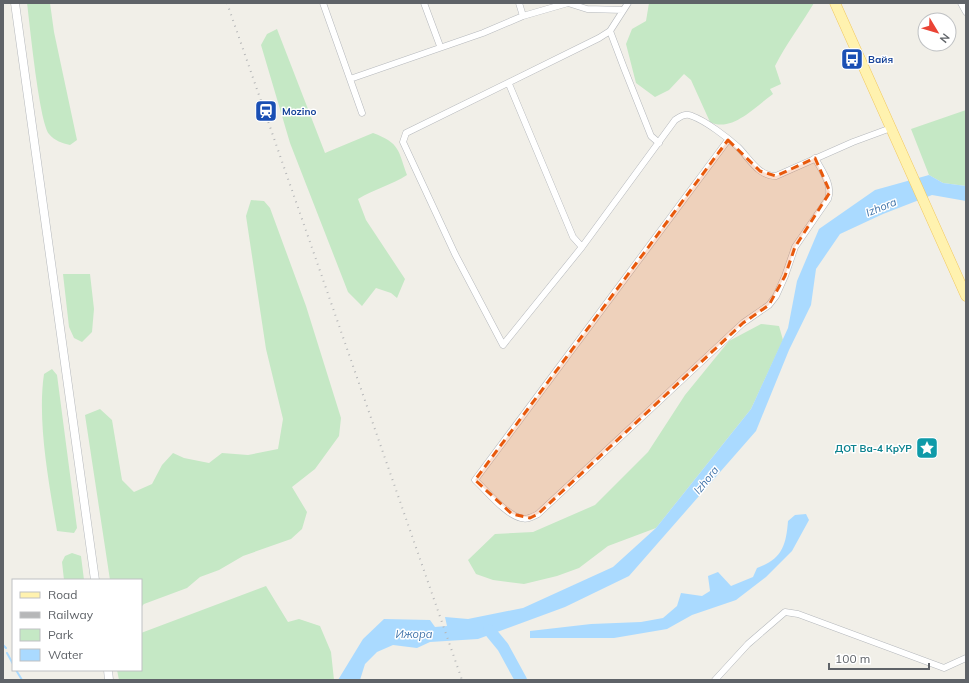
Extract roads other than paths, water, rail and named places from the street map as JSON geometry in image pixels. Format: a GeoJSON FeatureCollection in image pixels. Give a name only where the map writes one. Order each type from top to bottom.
{"type":"FeatureCollection","features":[{"type":"Feature","properties":{"kind":"main road"},"geometry":{"type":"LineString","coordinates":[[835,3],[966,296]]}},
{"type":"Feature","properties":{"kind":"street"},"geometry":{"type":"LineString","coordinates":[[15,3],[95,579]]}},
{"type":"Feature","properties":{"kind":"street"},"geometry":{"type":"LineString","coordinates":[[323,3],[362,113]]}},
{"type":"Feature","properties":{"kind":"street"},"geometry":{"type":"LineString","coordinates":[[424,3],[440,46]]}},
{"type":"Feature","properties":{"kind":"street"},"geometry":{"type":"LineString","coordinates":[[519,3],[523,16]]}},
{"type":"Feature","properties":{"kind":"street"},"geometry":{"type":"LineString","coordinates":[[350,79],[440,46],[483,33],[523,16],[568,3],[587,9],[623,10]]}},
{"type":"Feature","properties":{"kind":"street"},"geometry":{"type":"LineString","coordinates":[[628,3],[610,31],[509,84],[406,133],[404,142],[455,254],[503,345],[582,247],[675,120],[682,115],[692,116],[728,140],[738,148],[760,171],[768,176],[776,176],[853,142],[891,128]]}},
{"type":"Feature","properties":{"kind":"street"},"geometry":{"type":"LineString","coordinates":[[961,3],[966,12]]}},
{"type":"Feature","properties":{"kind":"street"},"geometry":{"type":"LineString","coordinates":[[610,31],[651,136],[658,143]]}},
{"type":"Feature","properties":{"kind":"street"},"geometry":{"type":"LineString","coordinates":[[509,84],[572,237],[582,247]]}},
{"type":"Feature","properties":{"kind":"street"},"geometry":{"type":"LineString","coordinates":[[728,140],[475,480],[512,514],[521,518],[530,518],[538,514],[744,323],[769,305],[776,296],[785,276],[795,247],[828,199],[830,192],[829,185],[815,158]]}},
{"type":"Feature","properties":{"kind":"street"},"geometry":{"type":"LineString","coordinates":[[715,680],[748,644],[785,612],[798,614],[944,668],[966,658]]}},
{"type":"Feature","properties":{"kind":"water","name":"Ижора"},"geometry":{"type":"Polygon","coordinates":[[[929,175],[943,183],[966,186],[966,201],[932,195],[883,214],[840,234],[816,269],[811,305],[789,350],[756,431],[629,576],[565,607],[478,639],[430,642],[417,648],[393,645],[377,652],[365,664],[360,680],[338,680],[363,639],[384,619],[430,620],[435,627],[447,626],[445,617],[468,619],[523,608],[613,567],[656,528],[751,409],[788,328],[797,281],[819,229],[875,190],[929,175]]]}},
{"type":"Feature","properties":{"kind":"water"},"geometry":{"type":"Polygon","coordinates":[[[806,514],[809,520],[792,551],[766,577],[736,600],[692,615],[667,629],[614,638],[530,638],[530,631],[591,624],[641,622],[663,618],[677,606],[681,593],[702,596],[710,591],[708,576],[718,572],[731,586],[753,577],[757,568],[772,560],[781,550],[786,538],[788,521],[795,515],[806,514]]]}},
{"type":"Feature","properties":{"kind":"waterway"},"geometry":{"type":"LineString","coordinates":[[489,630],[503,647],[521,680]]}},
{"type":"Feature","properties":{"kind":"waterway"},"geometry":{"type":"LineString","coordinates":[[3,645],[6,648]]}},
{"type":"Feature","properties":{"kind":"waterway"},"geometry":{"type":"LineString","coordinates":[[7,653],[12,662]]}},
{"type":"Feature","properties":{"kind":"waterway"},"geometry":{"type":"LineString","coordinates":[[17,671],[22,680]]}},
{"type":"Feature","properties":{"kind":"railway"},"geometry":{"type":"LineString","coordinates":[[227,3],[462,680]]}},
{"type":"Feature","properties":{"kind":"place","name":"Вайя"},"geometry":{"type":"Point","coordinates":[852,59]}},
{"type":"Feature","properties":{"kind":"place","name":"Mozino"},"geometry":{"type":"Point","coordinates":[266,111]}},
{"type":"Feature","properties":{"kind":"place","name":"ДОТ Ва-4 КрУР"},"geometry":{"type":"Point","coordinates":[927,448]}},
{"type":"Feature","properties":{"kind":"water label","name":"Izhora"},"geometry":{"type":"Point","coordinates":[881,207]}},
{"type":"Feature","properties":{"kind":"water label","name":"Izhora"},"geometry":{"type":"Point","coordinates":[706,480]}}]}
